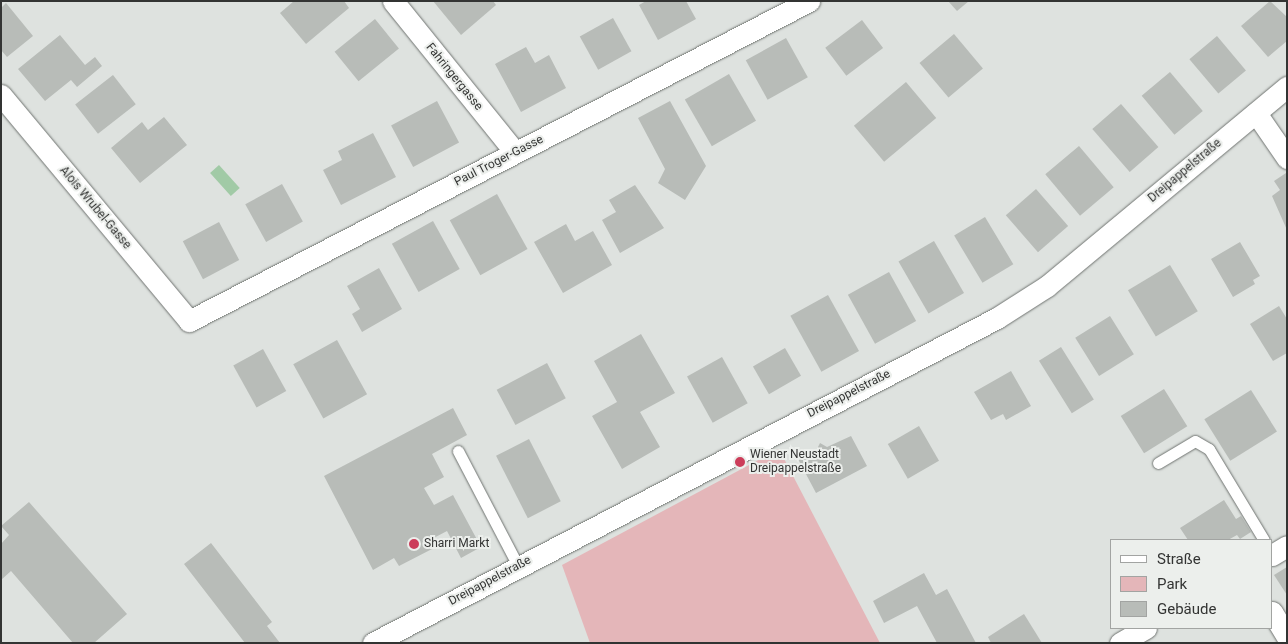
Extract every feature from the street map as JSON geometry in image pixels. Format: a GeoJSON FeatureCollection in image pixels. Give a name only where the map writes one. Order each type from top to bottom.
{"type":"FeatureCollection","features":[{"type":"Feature","properties":{"kind":"street","name":"Fahringergasse"},"geometry":{"type":"LineString","coordinates":[[393,1],[515,152]]}},
{"type":"Feature","properties":{"kind":"street","name":"Paul Troger-Gasse"},"geometry":{"type":"LineString","coordinates":[[189,321],[809,1]]}},
{"type":"Feature","properties":{"kind":"street","name":"Dreipappelstraße"},"geometry":{"type":"LineString","coordinates":[[373,643],[997,318],[1047,286],[1287,87]]}},
{"type":"Feature","properties":{"kind":"street","name":"Alois Wrubel-Gasse"},"geometry":{"type":"LineString","coordinates":[[1,94],[189,321]]}},
{"type":"Feature","properties":{"kind":"street"},"geometry":{"type":"LineString","coordinates":[[1256,113],[1287,158]]}},
{"type":"Feature","properties":{"kind":"street"},"geometry":{"type":"LineString","coordinates":[[1273,553],[1287,546]]}},
{"type":"Feature","properties":{"kind":"street"},"geometry":{"type":"LineString","coordinates":[[1273,614],[1287,637]]}},
{"type":"Feature","properties":{"kind":"street"},"geometry":{"type":"LineString","coordinates":[[1120,643],[1144,629]]}},
{"type":"Feature","properties":{"kind":"lane"},"geometry":{"type":"LineString","coordinates":[[1158,463],[1195,441],[1209,449],[1263,539]]}},
{"type":"Feature","properties":{"kind":"lane"},"geometry":{"type":"LineString","coordinates":[[458,451],[518,566]]}},
{"type":"Feature","properties":{"kind":"green space"},"geometry":{"type":"Polygon","coordinates":[[[779,449],[880,643],[590,643],[562,565],[779,449]]]}},
{"type":"Feature","properties":{"kind":"shaded area"},"geometry":{"type":"Polygon","coordinates":[[[219,165],[240,188],[231,196],[210,173],[219,165]]]}},
{"type":"Feature","properties":{"kind":"building"},"geometry":{"type":"Polygon","coordinates":[[[294,1],[344,1],[349,8],[306,44],[280,13],[294,1]]]}},
{"type":"Feature","properties":{"kind":"building"},"geometry":{"type":"Polygon","coordinates":[[[433,1],[493,1],[496,5],[461,35],[433,1]]]}},
{"type":"Feature","properties":{"kind":"building"},"geometry":{"type":"Polygon","coordinates":[[[646,1],[686,1],[696,19],[658,40],[639,5],[646,1]]]}},
{"type":"Feature","properties":{"kind":"building"},"geometry":{"type":"Polygon","coordinates":[[[948,1],[969,1],[957,11],[948,1]]]}},
{"type":"Feature","properties":{"kind":"building"},"geometry":{"type":"Polygon","coordinates":[[[1270,1],[1287,17],[1287,41],[1268,57],[1241,26],[1270,1]]]}},
{"type":"Feature","properties":{"kind":"building"},"geometry":{"type":"Polygon","coordinates":[[[6,3],[33,36],[7,57],[1,50],[1,8],[6,3]]]}},
{"type":"Feature","properties":{"kind":"building"},"geometry":{"type":"Polygon","coordinates":[[[613,18],[631,51],[598,70],[580,36],[613,18]]]}},
{"type":"Feature","properties":{"kind":"building"},"geometry":{"type":"Polygon","coordinates":[[[375,19],[399,49],[359,81],[335,52],[375,19]]]}},
{"type":"Feature","properties":{"kind":"building"},"geometry":{"type":"Polygon","coordinates":[[[862,20],[883,48],[846,76],[825,48],[862,20]]]}},
{"type":"Feature","properties":{"kind":"building"},"geometry":{"type":"Polygon","coordinates":[[[954,34],[983,68],[948,97],[920,63],[954,34]]]}},
{"type":"Feature","properties":{"kind":"building"},"geometry":{"type":"Polygon","coordinates":[[[60,35],[85,65],[95,57],[102,66],[77,87],[71,80],[45,101],[18,69],[60,35]]]}},
{"type":"Feature","properties":{"kind":"building"},"geometry":{"type":"Polygon","coordinates":[[[1217,36],[1246,70],[1218,94],[1189,59],[1217,36]]]}},
{"type":"Feature","properties":{"kind":"building"},"geometry":{"type":"Polygon","coordinates":[[[786,38],[808,77],[768,100],[746,60],[786,38]]]}},
{"type":"Feature","properties":{"kind":"building"},"geometry":{"type":"Polygon","coordinates":[[[526,47],[535,63],[549,55],[566,88],[521,112],[495,64],[526,47]]]}},
{"type":"Feature","properties":{"kind":"building"},"geometry":{"type":"Polygon","coordinates":[[[1170,72],[1203,111],[1174,135],[1142,96],[1170,72]]]}},
{"type":"Feature","properties":{"kind":"building"},"geometry":{"type":"Polygon","coordinates":[[[729,74],[756,121],[712,146],[685,100],[729,74]]]}},
{"type":"Feature","properties":{"kind":"building"},"geometry":{"type":"Polygon","coordinates":[[[113,75],[136,104],[98,134],[75,105],[113,75]]]}},
{"type":"Feature","properties":{"kind":"building"},"geometry":{"type":"Polygon","coordinates":[[[906,82],[936,118],[884,162],[854,126],[906,82]]]}},
{"type":"Feature","properties":{"kind":"building"},"geometry":{"type":"Polygon","coordinates":[[[437,101],[459,142],[413,167],[391,125],[437,101]]]}},
{"type":"Feature","properties":{"kind":"building"},"geometry":{"type":"Polygon","coordinates":[[[670,101],[706,166],[685,200],[658,183],[665,169],[638,118],[670,101]]]}},
{"type":"Feature","properties":{"kind":"building"},"geometry":{"type":"Polygon","coordinates":[[[1121,104],[1158,147],[1130,172],[1092,129],[1121,104]]]}},
{"type":"Feature","properties":{"kind":"building"},"geometry":{"type":"Polygon","coordinates":[[[164,117],[187,145],[140,183],[111,148],[142,122],[148,130],[164,117]]]}},
{"type":"Feature","properties":{"kind":"building"},"geometry":{"type":"Polygon","coordinates":[[[373,133],[396,177],[341,205],[323,170],[342,160],[338,151],[373,133]]]}},
{"type":"Feature","properties":{"kind":"building"},"geometry":{"type":"Polygon","coordinates":[[[1079,146],[1114,187],[1080,216],[1045,174],[1079,146]]]}},
{"type":"Feature","properties":{"kind":"building"},"geometry":{"type":"Polygon","coordinates":[[[1286,173],[1287,230],[1272,196],[1280,190],[1274,181],[1286,173]]]}},
{"type":"Feature","properties":{"kind":"building"},"geometry":{"type":"Polygon","coordinates":[[[282,184],[303,222],[266,242],[245,204],[282,184]]]}},
{"type":"Feature","properties":{"kind":"building"},"geometry":{"type":"Polygon","coordinates":[[[635,185],[664,228],[620,253],[602,220],[616,212],[609,200],[635,185]]]}},
{"type":"Feature","properties":{"kind":"building"},"geometry":{"type":"Polygon","coordinates":[[[1036,189],[1068,226],[1038,252],[1006,215],[1036,189]]]}},
{"type":"Feature","properties":{"kind":"building"},"geometry":{"type":"Polygon","coordinates":[[[497,194],[528,249],[480,275],[450,220],[497,194]]]}},
{"type":"Feature","properties":{"kind":"building"},"geometry":{"type":"Polygon","coordinates":[[[985,217],[1013,264],[982,283],[954,236],[985,217]]]}},
{"type":"Feature","properties":{"kind":"building"},"geometry":{"type":"Polygon","coordinates":[[[433,221],[460,269],[419,292],[392,244],[433,221]]]}},
{"type":"Feature","properties":{"kind":"building"},"geometry":{"type":"Polygon","coordinates":[[[219,222],[239,260],[203,279],[183,241],[219,222]]]}},
{"type":"Feature","properties":{"kind":"building"},"geometry":{"type":"Polygon","coordinates":[[[566,224],[575,241],[593,231],[612,265],[563,293],[534,242],[566,224]]]}},
{"type":"Feature","properties":{"kind":"building"},"geometry":{"type":"Polygon","coordinates":[[[934,241],[964,293],[928,313],[898,262],[934,241]]]}},
{"type":"Feature","properties":{"kind":"building"},"geometry":{"type":"Polygon","coordinates":[[[1240,242],[1260,276],[1253,280],[1255,284],[1233,297],[1211,259],[1240,242]]]}},
{"type":"Feature","properties":{"kind":"building"},"geometry":{"type":"Polygon","coordinates":[[[1170,265],[1198,311],[1156,337],[1128,290],[1170,265]]]}},
{"type":"Feature","properties":{"kind":"building"},"geometry":{"type":"Polygon","coordinates":[[[379,268],[402,309],[362,332],[352,314],[360,309],[347,286],[379,268]]]}},
{"type":"Feature","properties":{"kind":"building"},"geometry":{"type":"Polygon","coordinates":[[[889,272],[916,321],[875,344],[848,295],[889,272]]]}},
{"type":"Feature","properties":{"kind":"building"},"geometry":{"type":"Polygon","coordinates":[[[828,295],[859,351],[821,372],[790,316],[828,295]]]}},
{"type":"Feature","properties":{"kind":"building"},"geometry":{"type":"Polygon","coordinates":[[[1279,306],[1287,319],[1287,353],[1273,361],[1250,324],[1279,306]]]}},
{"type":"Feature","properties":{"kind":"building"},"geometry":{"type":"Polygon","coordinates":[[[1110,316],[1134,354],[1099,376],[1075,338],[1110,316]]]}},
{"type":"Feature","properties":{"kind":"building"},"geometry":{"type":"Polygon","coordinates":[[[641,334],[675,393],[640,412],[660,447],[622,469],[592,416],[617,402],[594,361],[641,334]]]}},
{"type":"Feature","properties":{"kind":"building"},"geometry":{"type":"Polygon","coordinates":[[[337,340],[367,394],[323,418],[293,364],[337,340]]]}},
{"type":"Feature","properties":{"kind":"building"},"geometry":{"type":"Polygon","coordinates":[[[1061,347],[1094,400],[1072,413],[1039,361],[1061,347]]]}},
{"type":"Feature","properties":{"kind":"building"},"geometry":{"type":"Polygon","coordinates":[[[785,348],[801,376],[769,394],[753,367],[785,348]]]}},
{"type":"Feature","properties":{"kind":"building"},"geometry":{"type":"Polygon","coordinates":[[[263,349],[286,391],[257,407],[233,365],[263,349]]]}},
{"type":"Feature","properties":{"kind":"building"},"geometry":{"type":"Polygon","coordinates":[[[722,357],[748,403],[713,423],[687,376],[722,357]]]}},
{"type":"Feature","properties":{"kind":"building"},"geometry":{"type":"Polygon","coordinates":[[[547,363],[566,398],[515,425],[497,390],[547,363]]]}},
{"type":"Feature","properties":{"kind":"building"},"geometry":{"type":"Polygon","coordinates":[[[1011,371],[1031,406],[1006,420],[1003,414],[991,420],[974,392],[1011,371]]]}},
{"type":"Feature","properties":{"kind":"building"},"geometry":{"type":"Polygon","coordinates":[[[1164,389],[1187,426],[1144,453],[1121,416],[1164,389]]]}},
{"type":"Feature","properties":{"kind":"building"},"geometry":{"type":"Polygon","coordinates":[[[1251,390],[1277,432],[1230,461],[1204,419],[1251,390]]]}},
{"type":"Feature","properties":{"kind":"building"},"geometry":{"type":"Polygon","coordinates":[[[453,408],[467,435],[432,454],[444,477],[424,488],[434,505],[453,495],[481,547],[461,558],[447,531],[428,541],[432,549],[399,566],[394,558],[373,570],[324,476],[453,408]]]}},
{"type":"Feature","properties":{"kind":"building"},"geometry":{"type":"Polygon","coordinates":[[[919,426],[939,461],[908,479],[888,444],[919,426]]]}},
{"type":"Feature","properties":{"kind":"building"},"geometry":{"type":"Polygon","coordinates":[[[851,436],[867,466],[816,493],[798,459],[816,451],[820,443],[827,447],[851,436]]]}},
{"type":"Feature","properties":{"kind":"building"},"geometry":{"type":"Polygon","coordinates":[[[529,439],[561,501],[528,518],[496,456],[529,439]]]}},
{"type":"Feature","properties":{"kind":"building"},"geometry":{"type":"Polygon","coordinates":[[[1224,500],[1236,519],[1241,516],[1251,532],[1240,539],[1237,535],[1230,539],[1187,539],[1180,528],[1224,500]]]}},
{"type":"Feature","properties":{"kind":"building"},"geometry":{"type":"Polygon","coordinates":[[[29,502],[127,614],[94,643],[73,643],[11,571],[1,580],[1,544],[9,535],[1,526],[29,502]]]}},
{"type":"Feature","properties":{"kind":"building"},"geometry":{"type":"Polygon","coordinates":[[[211,543],[272,622],[267,626],[280,643],[245,643],[184,564],[211,543]]]}},
{"type":"Feature","properties":{"kind":"building"},"geometry":{"type":"Polygon","coordinates":[[[1287,567],[1287,595],[1274,575],[1287,567]]]}},
{"type":"Feature","properties":{"kind":"building"},"geometry":{"type":"Polygon","coordinates":[[[924,573],[936,595],[947,589],[976,643],[937,643],[917,606],[884,623],[873,601],[924,573]]]}},
{"type":"Feature","properties":{"kind":"building"},"geometry":{"type":"Polygon","coordinates":[[[1024,614],[1042,643],[991,643],[988,637],[1024,614]]]}},
{"type":"Feature","properties":{"kind":"place","name":"Wiener Neustadt Dreipappelstraße"},"geometry":{"type":"Point","coordinates":[740,462]}},
{"type":"Feature","properties":{"kind":"place","name":"Sharri Markt"},"geometry":{"type":"Point","coordinates":[414,544]}}]}
